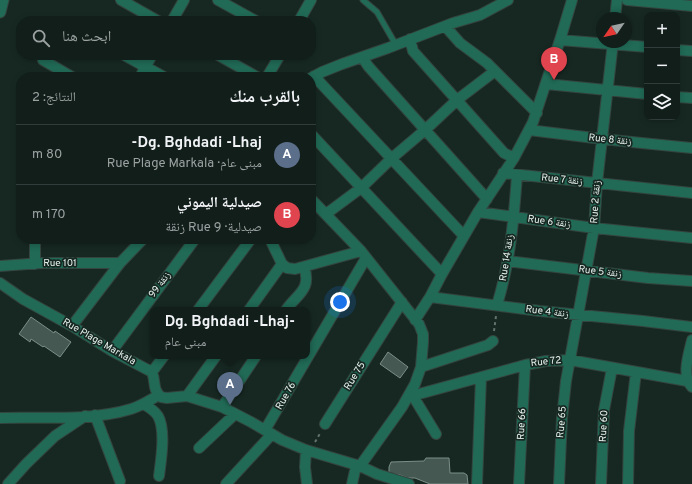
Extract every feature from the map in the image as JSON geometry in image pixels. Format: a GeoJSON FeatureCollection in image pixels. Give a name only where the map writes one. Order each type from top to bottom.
{"type":"FeatureCollection","features":[{"type":"Feature","properties":{"kind":"street"},"geometry":{"type":"LineString","coordinates":[[121,0],[149,16]]}},
{"type":"Feature","properties":{"kind":"street"},"geometry":{"type":"LineString","coordinates":[[175,16],[184,0]]}},
{"type":"Feature","properties":{"kind":"street"},"geometry":{"type":"LineString","coordinates":[[218,0],[247,16]]}},
{"type":"Feature","properties":{"kind":"street"},"geometry":{"type":"LineString","coordinates":[[302,16],[310,0]]}},
{"type":"Feature","properties":{"kind":"street"},"geometry":{"type":"LineString","coordinates":[[316,75],[332,67],[445,26],[480,15],[508,0]]}},
{"type":"Feature","properties":{"kind":"street"},"geometry":{"type":"LineString","coordinates":[[415,320],[430,297],[478,212],[514,158],[529,130],[537,113],[572,0]]}},
{"type":"Feature","properties":{"kind":"street"},"geometry":{"type":"LineString","coordinates":[[616,12],[617,0]]}},
{"type":"Feature","properties":{"kind":"street"},"geometry":{"type":"LineString","coordinates":[[627,0],[692,6]]}},
{"type":"Feature","properties":{"kind":"street"},"geometry":{"type":"LineString","coordinates":[[445,26],[460,43],[487,62],[495,72],[537,113]]}},
{"type":"Feature","properties":{"kind":"street"},"geometry":{"type":"LineString","coordinates":[[410,39],[413,51],[504,153],[514,158]]}},
{"type":"Feature","properties":{"kind":"street"},"geometry":{"type":"LineString","coordinates":[[560,40],[596,42]]}},
{"type":"Feature","properties":{"kind":"street"},"geometry":{"type":"LineString","coordinates":[[632,45],[644,47]]}},
{"type":"Feature","properties":{"kind":"street","name":"Rue 2 زنقة"},"geometry":{"type":"LineString","coordinates":[[570,360],[594,228],[597,183],[611,48]]}},
{"type":"Feature","properties":{"kind":"street"},"geometry":{"type":"LineString","coordinates":[[680,50],[692,51]]}},
{"type":"Feature","properties":{"kind":"street"},"geometry":{"type":"LineString","coordinates":[[362,57],[368,66],[487,199]]}},
{"type":"Feature","properties":{"kind":"street"},"geometry":{"type":"LineString","coordinates":[[43,60],[63,72]]}},
{"type":"Feature","properties":{"kind":"street"},"geometry":{"type":"LineString","coordinates":[[133,60],[155,72]]}},
{"type":"Feature","properties":{"kind":"street"},"geometry":{"type":"LineString","coordinates":[[143,72],[150,60]]}},
{"type":"Feature","properties":{"kind":"street"},"geometry":{"type":"LineString","coordinates":[[227,60],[248,72]]}},
{"type":"Feature","properties":{"kind":"street"},"geometry":{"type":"LineString","coordinates":[[270,72],[277,60]]}},
{"type":"Feature","properties":{"kind":"street"},"geometry":{"type":"LineString","coordinates":[[326,214],[361,188],[457,100],[495,72]]}},
{"type":"Feature","properties":{"kind":"street"},"geometry":{"type":"LineString","coordinates":[[316,80],[392,158],[464,236]]}},
{"type":"Feature","properties":{"kind":"street"},"geometry":{"type":"LineString","coordinates":[[546,84],[644,94]]}},
{"type":"Feature","properties":{"kind":"street"},"geometry":{"type":"LineString","coordinates":[[680,97],[692,98]]}},
{"type":"Feature","properties":{"kind":"street","name":"Rue 8 زنقة"},"geometry":{"type":"LineString","coordinates":[[529,130],[692,148]]}},
{"type":"Feature","properties":{"kind":"street"},"geometry":{"type":"LineString","coordinates":[[316,139],[442,274]]}},
{"type":"Feature","properties":{"kind":"street","name":"Rue 7 زنقة"},"geometry":{"type":"LineString","coordinates":[[504,173],[692,193]]}},
{"type":"Feature","properties":{"kind":"street","name":"Rue 14 زنقة"},"geometry":{"type":"LineString","coordinates":[[497,305],[504,281],[517,175]]}},
{"type":"Feature","properties":{"kind":"street"},"geometry":{"type":"LineString","coordinates":[[316,204],[364,254],[421,328],[423,337],[421,367],[410,397],[358,466],[352,484]]}},
{"type":"Feature","properties":{"kind":"street","name":"Rue 6 زنقة"},"geometry":{"type":"LineString","coordinates":[[478,212],[594,228],[692,238]]}},
{"type":"Feature","properties":{"kind":"street"},"geometry":{"type":"LineString","coordinates":[[34,264],[35,244]]}},
{"type":"Feature","properties":{"kind":"street"},"geometry":{"type":"LineString","coordinates":[[72,326],[120,263],[138,244]]}},
{"type":"Feature","properties":{"kind":"street","name":"زنقة 99"},"geometry":{"type":"LineString","coordinates":[[112,350],[191,244]]}},
{"type":"Feature","properties":{"kind":"street"},"geometry":{"type":"LineString","coordinates":[[200,307],[247,244]]}},
{"type":"Feature","properties":{"kind":"street"},"geometry":{"type":"LineString","coordinates":[[272,244],[282,264],[285,267],[292,269],[364,254]]}},
{"type":"Feature","properties":{"kind":"street","name":"Rue 76"},"geometry":{"type":"LineString","coordinates":[[310,355],[364,254]]}},
{"type":"Feature","properties":{"kind":"street","name":"Rue 5 زنقة"},"geometry":{"type":"LineString","coordinates":[[507,261],[648,278],[692,281]]}},
{"type":"Feature","properties":{"kind":"street","name":"Rue 101"},"geometry":{"type":"LineString","coordinates":[[0,266],[120,263]]}},
{"type":"Feature","properties":{"kind":"street"},"geometry":{"type":"LineString","coordinates":[[251,307],[282,264]]}},
{"type":"Feature","properties":{"kind":"street"},"geometry":{"type":"LineString","coordinates":[[289,307],[304,290],[306,280],[304,267]]}},
{"type":"Feature","properties":{"kind":"street","name":"Rue Plage Markala"},"geometry":{"type":"LineString","coordinates":[[0,282],[32,305],[152,372]]}},
{"type":"Feature","properties":{"kind":"street","name":"Rue 4 زنقة"},"geometry":{"type":"LineString","coordinates":[[430,297],[692,327]]}},
{"type":"Feature","properties":{"kind":"street","name":"Rue 75"},"geometry":{"type":"LineString","coordinates":[[325,424],[402,302]]}},
{"type":"Feature","properties":{"kind":"street"},"geometry":{"type":"LineString","coordinates":[[690,384],[688,362],[692,340]]}},
{"type":"Feature","properties":{"kind":"street"},"geometry":{"type":"LineString","coordinates":[[421,367],[488,345],[492,341]]}},
{"type":"Feature","properties":{"kind":"street"},"geometry":{"type":"LineString","coordinates":[[162,359],[152,372],[154,377],[154,387],[159,395],[165,398],[187,396],[222,407],[308,451],[358,466],[398,483],[409,484]]}},
{"type":"Feature","properties":{"kind":"street"},"geometry":{"type":"LineString","coordinates":[[187,396],[214,359]]}},
{"type":"Feature","properties":{"kind":"street"},"geometry":{"type":"LineString","coordinates":[[222,407],[254,359]]}},
{"type":"Feature","properties":{"kind":"street","name":"Rue 76"},"geometry":{"type":"LineString","coordinates":[[226,484],[269,432],[308,359]]}},
{"type":"Feature","properties":{"kind":"street","name":"Rue 72"},"geometry":{"type":"LineString","coordinates":[[410,397],[525,365],[546,361],[570,360],[690,384]]}},
{"type":"Feature","properties":{"kind":"street","name":"Rue 65"},"geometry":{"type":"LineString","coordinates":[[559,484],[563,411],[570,360]]}},
{"type":"Feature","properties":{"kind":"street","name":"Rue 66"},"geometry":{"type":"LineString","coordinates":[[519,484],[525,365]]}},
{"type":"Feature","properties":{"kind":"street","name":"Rue 60"},"geometry":{"type":"LineString","coordinates":[[601,484],[604,410],[612,368]]}},
{"type":"Feature","properties":{"kind":"street"},"geometry":{"type":"LineString","coordinates":[[628,484],[629,431],[636,372]]}},
{"type":"Feature","properties":{"kind":"street"},"geometry":{"type":"LineString","coordinates":[[477,484],[481,377]]}},
{"type":"Feature","properties":{"kind":"street"},"geometry":{"type":"LineString","coordinates":[[0,418],[95,415],[130,409],[159,395]]}},
{"type":"Feature","properties":{"kind":"street"},"geometry":{"type":"LineString","coordinates":[[410,397],[436,434]]}},
{"type":"Feature","properties":{"kind":"street"},"geometry":{"type":"LineString","coordinates":[[143,404],[153,410],[158,416],[160,423],[162,445],[159,476]]}},
{"type":"Feature","properties":{"kind":"street"},"geometry":{"type":"LineString","coordinates":[[200,448],[235,414]]}},
{"type":"Feature","properties":{"kind":"street"},"geometry":{"type":"LineString","coordinates":[[95,415],[120,481]]}},
{"type":"Feature","properties":{"kind":"street"},"geometry":{"type":"LineString","coordinates":[[8,484],[55,436],[85,416]]}},
{"type":"Feature","properties":{"kind":"street"},"geometry":{"type":"LineString","coordinates":[[307,484],[305,467],[308,451]]}},
{"type":"Feature","properties":{"kind":"lane"},"geometry":{"type":"LineString","coordinates":[[363,0],[377,12],[396,44]]}},
{"type":"Feature","properties":{"kind":"path"},"geometry":{"type":"LineString","coordinates":[[492,341],[497,305]]}},
{"type":"Feature","properties":{"kind":"path"},"geometry":{"type":"LineString","coordinates":[[308,451],[325,424]]}},
{"type":"Feature","properties":{"kind":"building"},"geometry":{"type":"Polygon","coordinates":[[[31,317],[54,333],[55,331],[71,342],[60,357],[44,346],[43,347],[31,339],[30,342],[19,334],[31,317]]]}},
{"type":"Feature","properties":{"kind":"building"},"geometry":{"type":"Polygon","coordinates":[[[388,352],[408,367],[400,378],[380,364],[388,352]]]}},
{"type":"Feature","properties":{"kind":"building"},"geometry":{"type":"Polygon","coordinates":[[[426,458],[449,458],[450,473],[464,473],[467,475],[468,484],[430,484],[415,478],[408,478],[389,473],[391,462],[424,461],[426,458]]]}},
{"type":"Feature","properties":{"kind":"place","name":"صيدلية اليموني"},"geometry":{"type":"Point","coordinates":[554,80]}},
{"type":"Feature","properties":{"kind":"place","name":"Dg. Bghdadi -Lhaj-"},"geometry":{"type":"Point","coordinates":[230,405]}}]}
